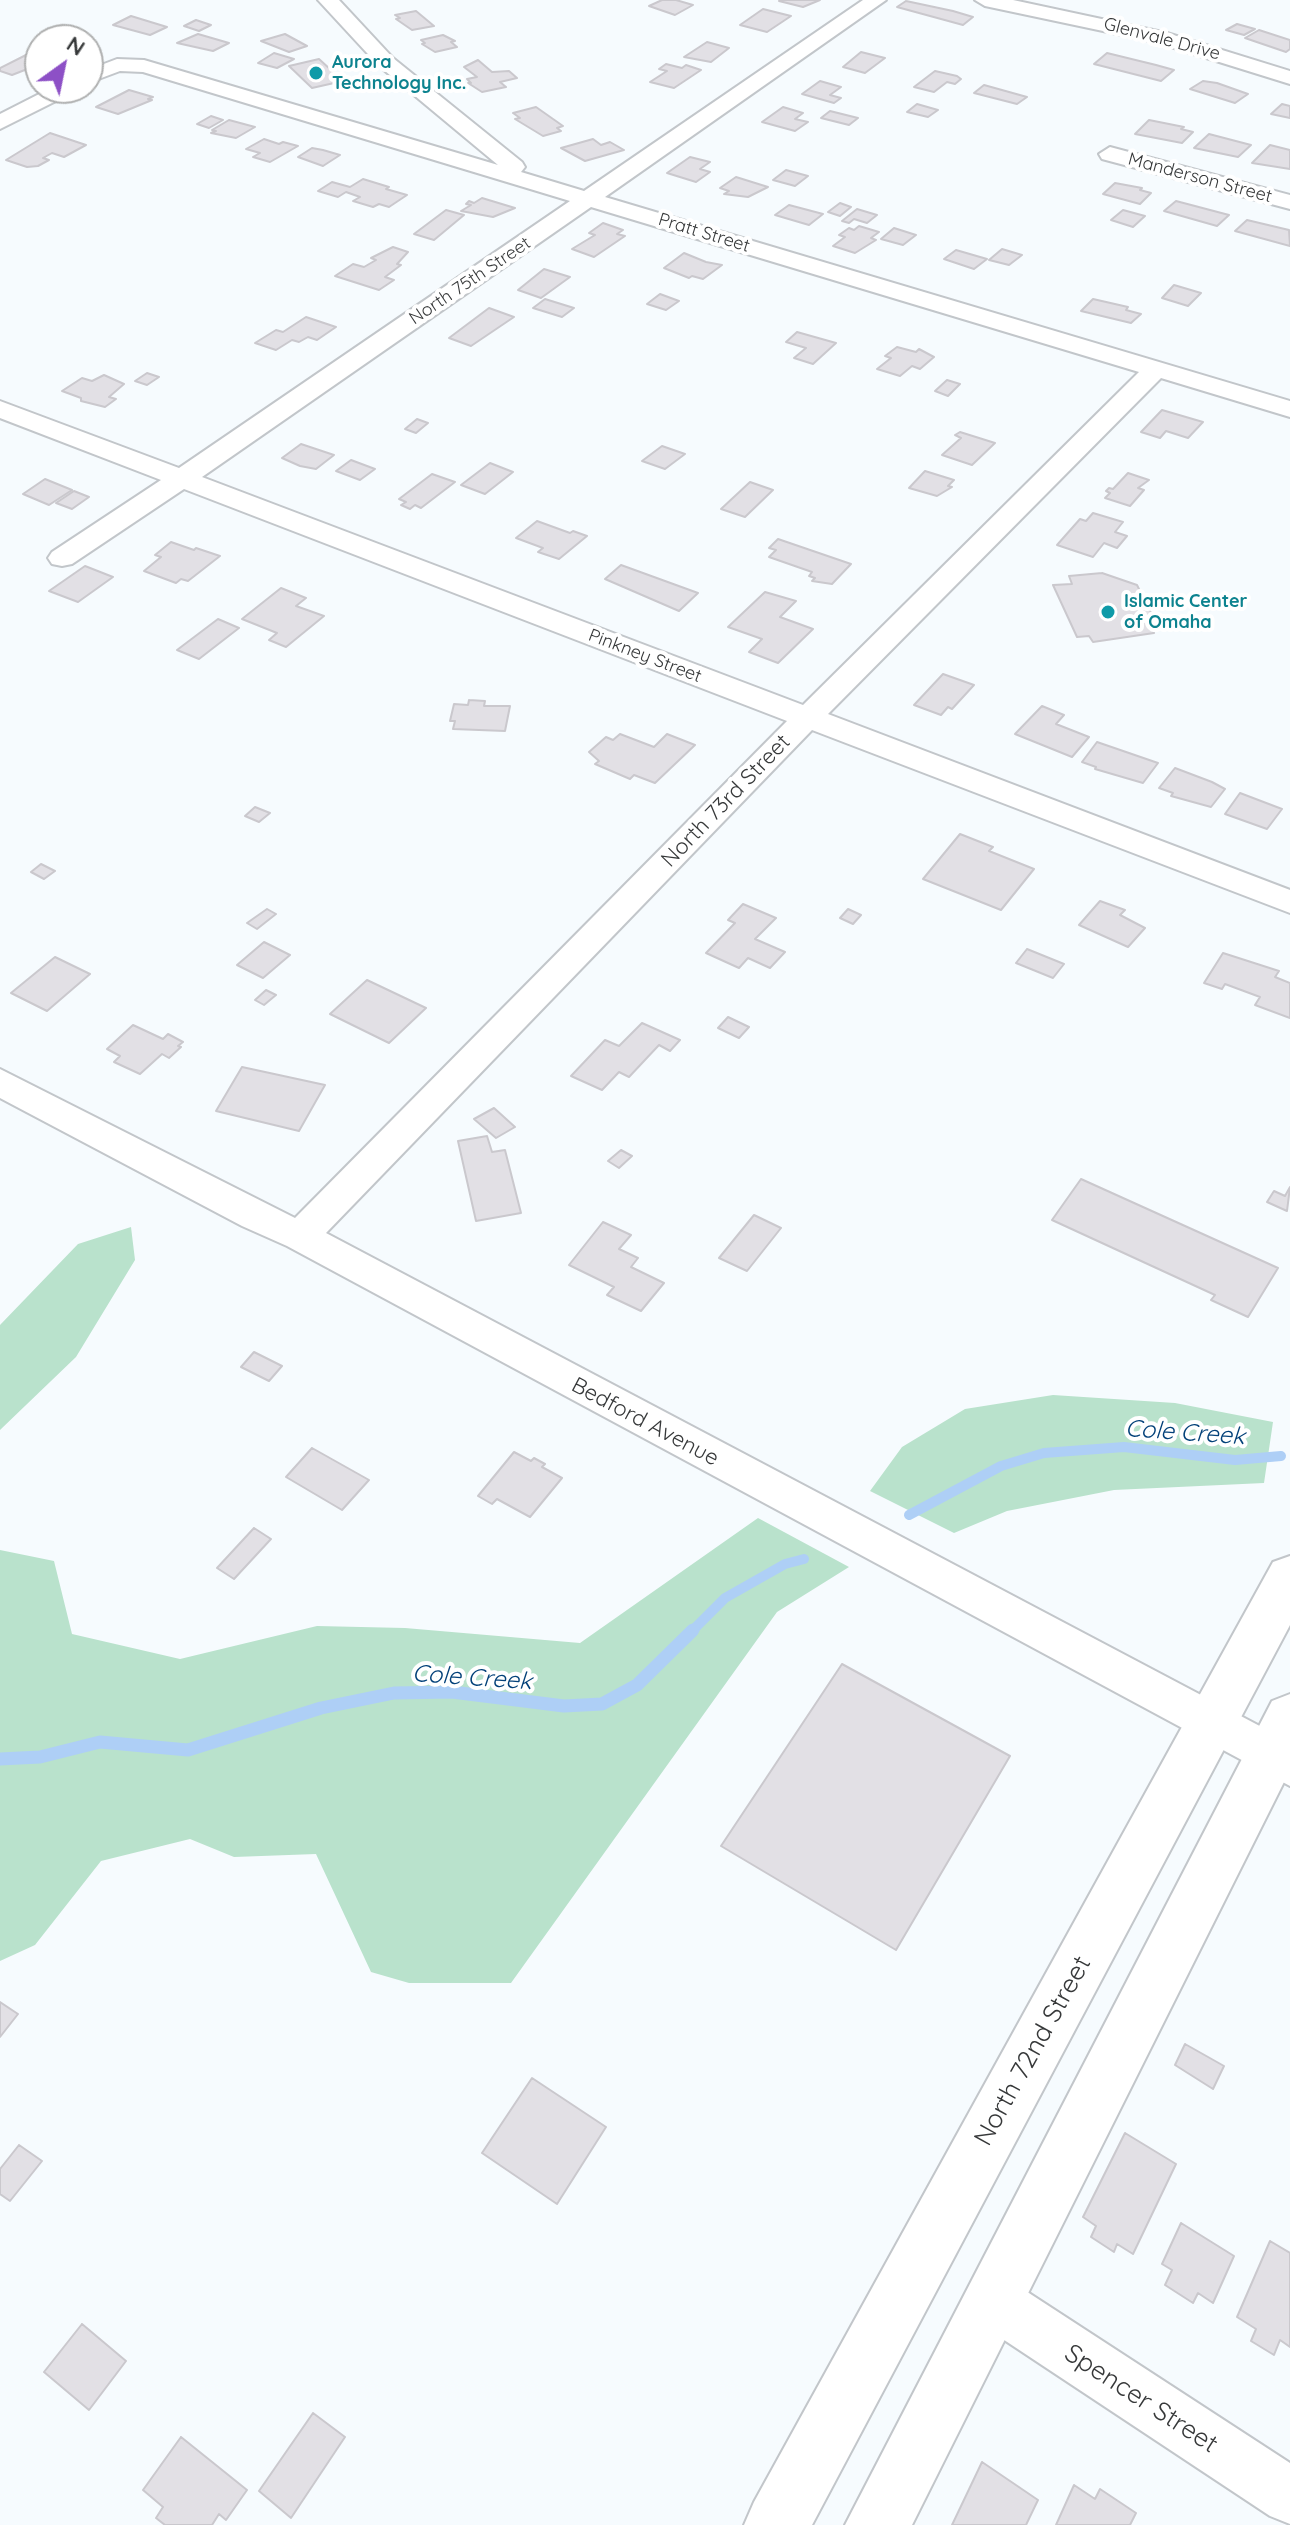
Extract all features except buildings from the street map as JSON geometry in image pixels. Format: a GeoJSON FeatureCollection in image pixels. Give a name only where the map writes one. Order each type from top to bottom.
{"type":"FeatureCollection","features":[{"type":"Feature","properties":{"kind":"main road","name":"North 72nd Street"},"geometry":{"type":"LineString","coordinates":[[777,2525],[1290,1577]]}},
{"type":"Feature","properties":{"kind":"main road"},"geometry":{"type":"LineString","coordinates":[[878,2525],[1284,1746]]}},
{"type":"Feature","properties":{"kind":"street"},"geometry":{"type":"LineString","coordinates":[[328,0],[398,73],[532,181]]}},
{"type":"Feature","properties":{"kind":"street","name":"North 75th Street"},"geometry":{"type":"LineString","coordinates":[[62,558],[876,0]]}},
{"type":"Feature","properties":{"kind":"street","name":"Glenvale Drive"},"geometry":{"type":"LineString","coordinates":[[985,0],[1160,37],[1290,78]]}},
{"type":"Feature","properties":{"kind":"street","name":"Pratt Street"},"geometry":{"type":"LineString","coordinates":[[104,70],[117,65],[144,66],[1290,409]]}},
{"type":"Feature","properties":{"kind":"street"},"geometry":{"type":"LineString","coordinates":[[0,123],[36,104]]}},
{"type":"Feature","properties":{"kind":"street","name":"Manderson Street"},"geometry":{"type":"LineString","coordinates":[[1110,154],[1290,202]]}},
{"type":"Feature","properties":{"kind":"street","name":"North 73rd Street"},"geometry":{"type":"LineString","coordinates":[[300,1236],[807,718],[1156,369]]}},
{"type":"Feature","properties":{"kind":"street","name":"Pinkney Street"},"geometry":{"type":"LineString","coordinates":[[0,409],[1290,902]]}},
{"type":"Feature","properties":{"kind":"street","name":"Bedford Avenue"},"geometry":{"type":"LineString","coordinates":[[0,1082],[255,1216],[300,1236],[1212,1723],[1284,1746]]}},
{"type":"Feature","properties":{"kind":"street","name":"Spencer Street"},"geometry":{"type":"LineString","coordinates":[[993,2301],[1290,2496]]}},
{"type":"Feature","properties":{"kind":"green space"},"geometry":{"type":"Polygon","coordinates":[[[131,1227],[135,1260],[76,1357],[0,1430],[0,1325],[78,1244],[131,1227]]]}},
{"type":"Feature","properties":{"kind":"green space"},"geometry":{"type":"Polygon","coordinates":[[[1053,1395],[1175,1403],[1273,1422],[1264,1483],[1114,1490],[1007,1511],[954,1533],[870,1491],[902,1447],[965,1409],[1053,1395]]]}},
{"type":"Feature","properties":{"kind":"green space"},"geometry":{"type":"Polygon","coordinates":[[[758,1518],[849,1567],[777,1612],[511,1983],[409,1983],[371,1972],[316,1854],[234,1857],[190,1839],[101,1861],[35,1945],[0,1961],[0,1550],[54,1561],[72,1634],[180,1659],[317,1626],[405,1628],[580,1643],[758,1518]]]}},
{"type":"Feature","properties":{"kind":"waterway","name":"Cole Creek"},"geometry":{"type":"LineString","coordinates":[[909,1515],[1001,1466],[1044,1453],[1124,1447],[1235,1460],[1281,1456]]}},
{"type":"Feature","properties":{"kind":"waterway","name":"Cole Creek"},"geometry":{"type":"LineString","coordinates":[[693,1630],[725,1598],[785,1564],[804,1559]]}},
{"type":"Feature","properties":{"kind":"waterway","name":"Cole Creek"},"geometry":{"type":"LineString","coordinates":[[0,1759],[40,1757],[100,1742],[188,1750],[321,1708],[394,1693],[452,1692],[564,1706],[602,1704],[637,1685],[693,1630]]}},
{"type":"Feature","properties":{"kind":"place","name":"Aurora Technology Inc."},"geometry":{"type":"Point","coordinates":[316,73]}},
{"type":"Feature","properties":{"kind":"place","name":"Islamic Center of Omaha"},"geometry":{"type":"Point","coordinates":[1108,612]}}]}
